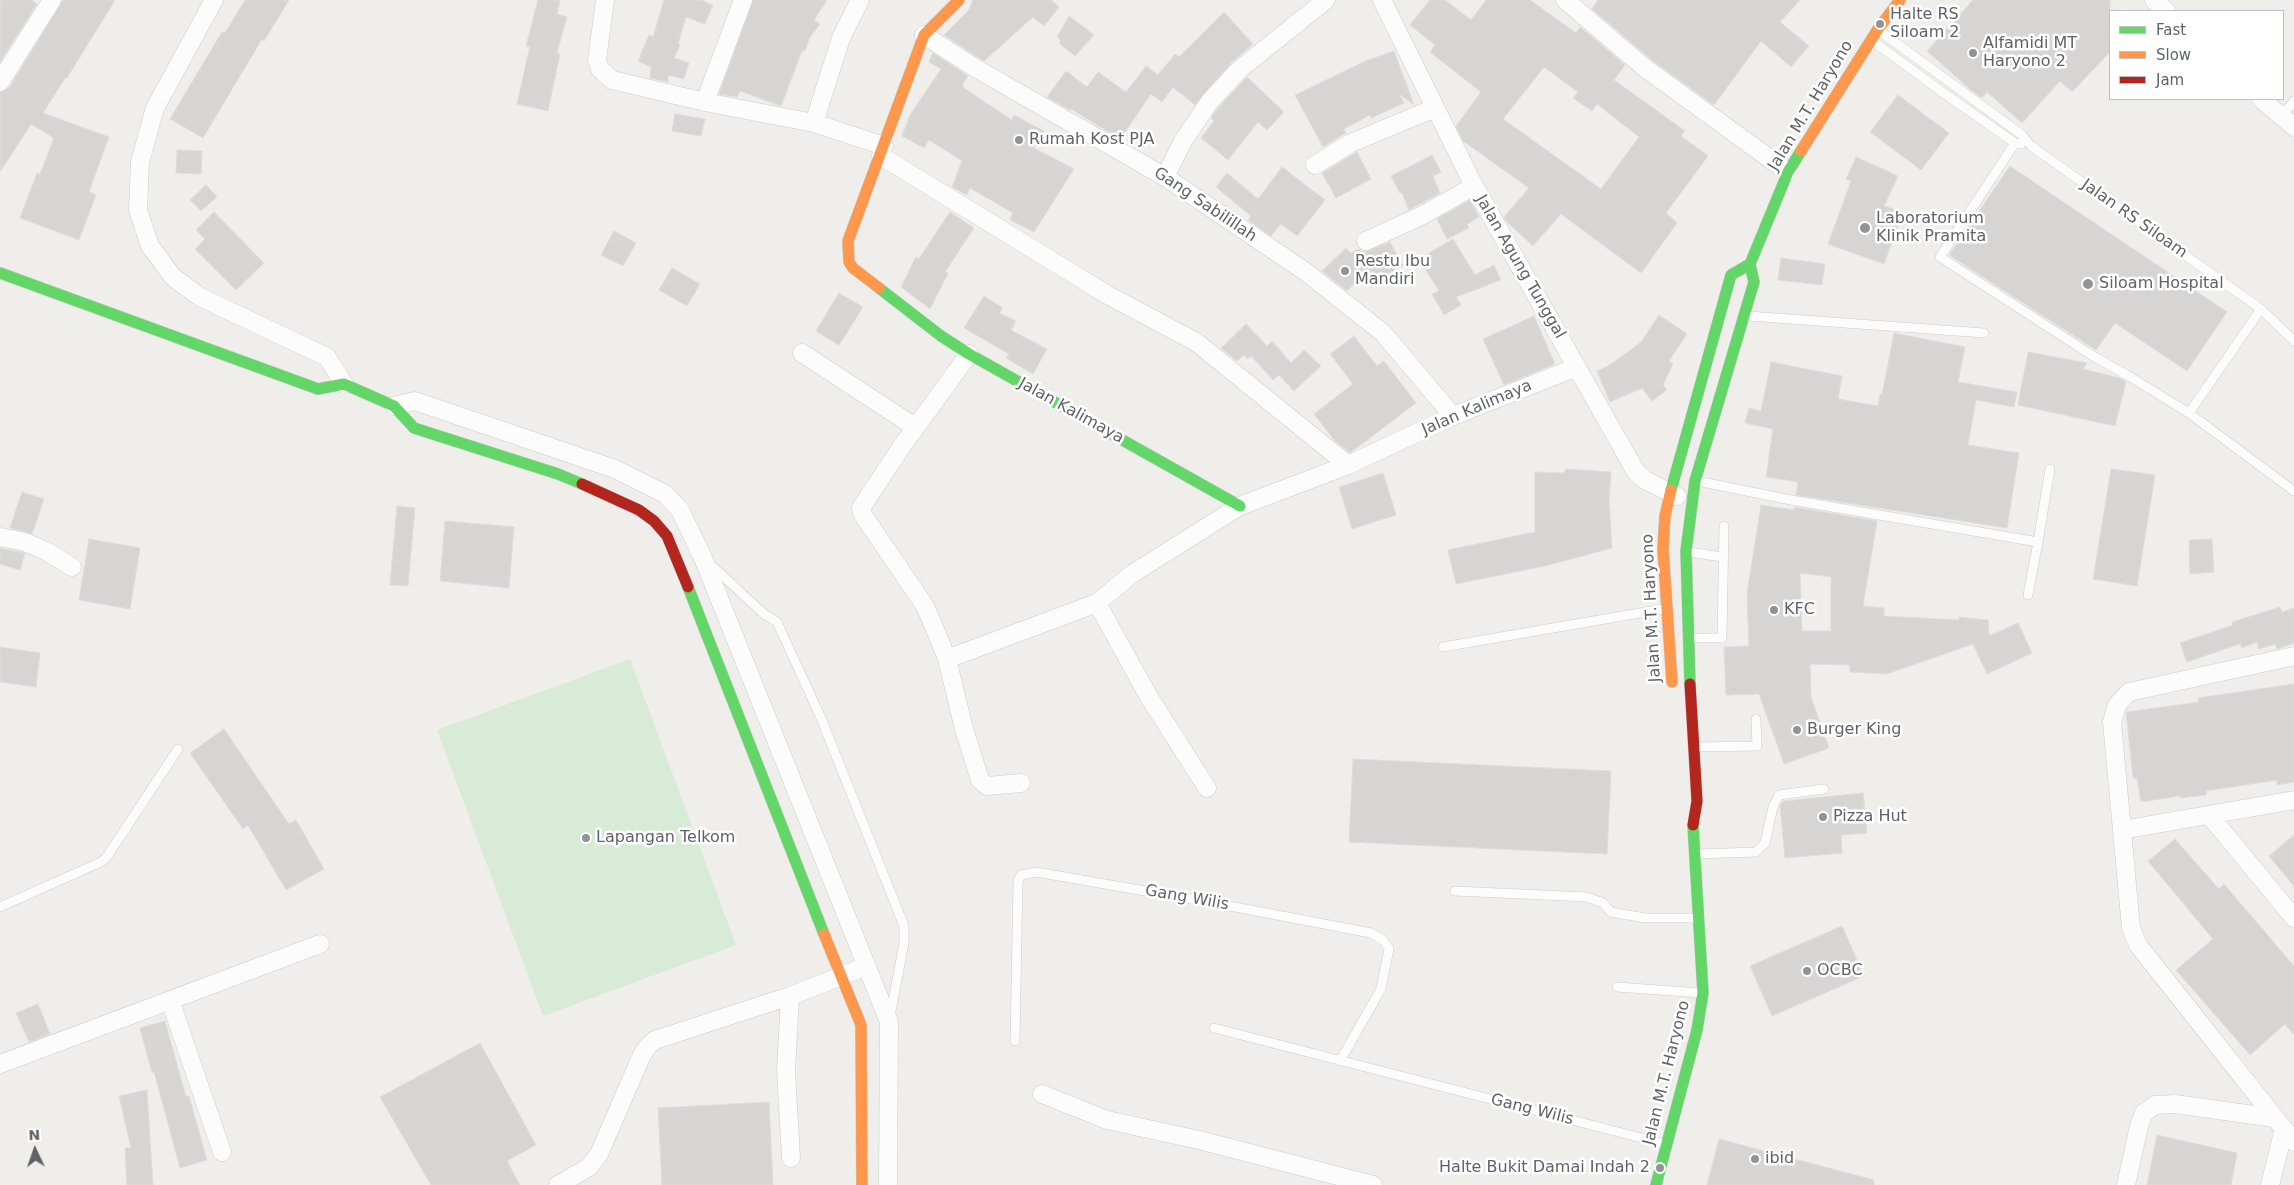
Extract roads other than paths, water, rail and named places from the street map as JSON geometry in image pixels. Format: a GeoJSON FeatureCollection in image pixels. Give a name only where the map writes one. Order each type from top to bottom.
{"type":"FeatureCollection","features":[{"type":"Feature","properties":{"kind":"street"},"geometry":{"type":"LineString","coordinates":[[0,82],[52,0]]}},
{"type":"Feature","properties":{"kind":"street"},"geometry":{"type":"LineString","coordinates":[[214,0],[155,108],[140,162],[138,210],[150,246],[173,277],[200,297],[327,357],[344,384],[394,406],[414,428],[558,474],[639,510],[654,520],[667,536],[861,1025],[862,1185]]}},
{"type":"Feature","properties":{"kind":"street"},"geometry":{"type":"LineString","coordinates":[[605,0],[596,60],[605,76],[612,80],[705,102],[814,123],[882,151],[1106,294],[1196,342],[1348,465]]}},
{"type":"Feature","properties":{"kind":"street"},"geometry":{"type":"LineString","coordinates":[[705,102],[743,0]]}},
{"type":"Feature","properties":{"kind":"street"},"geometry":{"type":"LineString","coordinates":[[814,123],[841,38],[860,0]]}},
{"type":"Feature","properties":{"kind":"street","name":"Jalan Kalimaya"},"geometry":{"type":"LineString","coordinates":[[959,0],[924,35],[848,241],[849,262],[853,268],[934,330],[969,354],[1240,506],[1348,465],[1453,416],[1577,367]]}},
{"type":"Feature","properties":{"kind":"street"},"geometry":{"type":"LineString","coordinates":[[1165,177],[1183,141],[1210,101],[1240,69],[1326,0]]}},
{"type":"Feature","properties":{"kind":"street","name":"Jalan Agung Tunggal"},"geometry":{"type":"LineString","coordinates":[[1382,0],[1474,186],[1636,472],[1645,480],[1692,503]]}},
{"type":"Feature","properties":{"kind":"street"},"geometry":{"type":"LineString","coordinates":[[1565,0],[1645,68],[1788,172]]}},
{"type":"Feature","properties":{"kind":"street","name":"Jalan M.T. Haryono"},"geometry":{"type":"LineString","coordinates":[[1656,1185],[1697,1030],[1704,994],[1693,818],[1697,801],[1688,638],[1686,551],[1695,481],[1742,316],[1754,282],[1750,264],[1788,172],[1878,29],[1900,0]]}},
{"type":"Feature","properties":{"kind":"street"},"geometry":{"type":"LineString","coordinates":[[2154,0],[2165,10]]}},
{"type":"Feature","properties":{"kind":"street","name":"Gang Sabilillah"},"geometry":{"type":"LineString","coordinates":[[924,35],[972,66],[1165,177],[1306,272],[1383,333],[1453,416]]}},
{"type":"Feature","properties":{"kind":"street"},"geometry":{"type":"LineString","coordinates":[[2262,100],[2288,122]]}},
{"type":"Feature","properties":{"kind":"street"},"geometry":{"type":"LineString","coordinates":[[1314,165],[1351,142],[1435,108]]}},
{"type":"Feature","properties":{"kind":"street"},"geometry":{"type":"LineString","coordinates":[[1366,242],[1423,215],[1474,186]]}},
{"type":"Feature","properties":{"kind":"street","name":"Jalan M.T. Haryono"},"geometry":{"type":"LineString","coordinates":[[1673,694],[1666,608],[1665,516],[1731,275],[1750,264]]}},
{"type":"Feature","properties":{"kind":"street"},"geometry":{"type":"LineString","coordinates":[[0,273],[318,389],[344,384]]}},
{"type":"Feature","properties":{"kind":"street"},"geometry":{"type":"LineString","coordinates":[[802,353],[915,428]]}},
{"type":"Feature","properties":{"kind":"street"},"geometry":{"type":"LineString","coordinates":[[969,354],[863,502],[861,508],[862,515],[925,606],[947,659],[964,728],[980,780],[987,786],[1021,783]]}},
{"type":"Feature","properties":{"kind":"street"},"geometry":{"type":"LineString","coordinates":[[394,406],[415,401],[615,469],[665,494],[680,510],[703,558],[889,1022],[888,1185]]}},
{"type":"Feature","properties":{"kind":"street"},"geometry":{"type":"LineString","coordinates":[[558,474],[563,451]]}},
{"type":"Feature","properties":{"kind":"street"},"geometry":{"type":"LineString","coordinates":[[947,659],[1097,603],[1132,574],[1240,506]]}},
{"type":"Feature","properties":{"kind":"street"},"geometry":{"type":"LineString","coordinates":[[0,537],[25,542],[46,551],[72,567]]}},
{"type":"Feature","properties":{"kind":"street"},"geometry":{"type":"LineString","coordinates":[[680,567],[703,558]]}},
{"type":"Feature","properties":{"kind":"street"},"geometry":{"type":"LineString","coordinates":[[1097,603],[1149,697],[1207,788]]}},
{"type":"Feature","properties":{"kind":"street"},"geometry":{"type":"LineString","coordinates":[[2284,1130],[2138,945],[2131,928],[2112,722],[2116,705],[2129,692],[2294,656]]}},
{"type":"Feature","properties":{"kind":"street"},"geometry":{"type":"LineString","coordinates":[[2122,830],[2294,800]]}},
{"type":"Feature","properties":{"kind":"street","name":"Jalan M.T. Haryono"},"geometry":{"type":"LineString","coordinates":[[1685,803],[1693,818]]}},
{"type":"Feature","properties":{"kind":"street"},"geometry":{"type":"LineString","coordinates":[[2210,816],[2294,918]]}},
{"type":"Feature","properties":{"kind":"street"},"geometry":{"type":"LineString","coordinates":[[0,1064],[320,944]]}},
{"type":"Feature","properties":{"kind":"street"},"geometry":{"type":"LineString","coordinates":[[558,1185],[590,1167],[599,1154],[648,1046],[655,1040],[790,996],[867,966]]}},
{"type":"Feature","properties":{"kind":"street"},"geometry":{"type":"LineString","coordinates":[[790,996],[786,1071],[791,1158]]}},
{"type":"Feature","properties":{"kind":"street"},"geometry":{"type":"LineString","coordinates":[[170,1000],[222,1152]]}},
{"type":"Feature","properties":{"kind":"street"},"geometry":{"type":"LineString","coordinates":[[861,1025],[889,1022]]}},
{"type":"Feature","properties":{"kind":"street"},"geometry":{"type":"LineString","coordinates":[[1042,1094],[1107,1120],[1199,1140],[1373,1185]]}},
{"type":"Feature","properties":{"kind":"street"},"geometry":{"type":"LineString","coordinates":[[2126,1185],[2139,1126],[2144,1113],[2154,1105],[2175,1104],[2284,1130]]}},
{"type":"Feature","properties":{"kind":"street"},"geometry":{"type":"LineString","coordinates":[[2270,1185],[2284,1130]]}},
{"type":"Feature","properties":{"kind":"lane","name":"Jalan RS Siloam"},"geometry":{"type":"LineString","coordinates":[[1878,29],[2022,135],[2031,146],[2260,309],[2294,341]]}},
{"type":"Feature","properties":{"kind":"lane","name":"Jalan RS Siloam"},"geometry":{"type":"LineString","coordinates":[[1871,40],[2015,143],[2031,146]]}},
{"type":"Feature","properties":{"kind":"lane"},"geometry":{"type":"LineString","coordinates":[[2288,122],[2294,100]]}},
{"type":"Feature","properties":{"kind":"lane"},"geometry":{"type":"LineString","coordinates":[[2015,143],[1940,257],[2093,356],[2189,413],[2294,491]]}},
{"type":"Feature","properties":{"kind":"lane"},"geometry":{"type":"LineString","coordinates":[[2189,413],[2260,309]]}},
{"type":"Feature","properties":{"kind":"lane"},"geometry":{"type":"LineString","coordinates":[[1742,316],[1984,333]]}},
{"type":"Feature","properties":{"kind":"lane"},"geometry":{"type":"LineString","coordinates":[[2028,595],[2050,469]]}},
{"type":"Feature","properties":{"kind":"lane"},"geometry":{"type":"LineString","coordinates":[[1695,481],[1791,500],[2038,542]]}},
{"type":"Feature","properties":{"kind":"lane"},"geometry":{"type":"LineString","coordinates":[[1688,638],[1722,638],[1724,526]]}},
{"type":"Feature","properties":{"kind":"lane"},"geometry":{"type":"LineString","coordinates":[[1686,551],[1722,557]]}},
{"type":"Feature","properties":{"kind":"lane"},"geometry":{"type":"LineString","coordinates":[[703,558],[764,614],[777,622],[821,718],[904,926],[904,943],[889,1022]]}},
{"type":"Feature","properties":{"kind":"lane"},"geometry":{"type":"LineString","coordinates":[[1443,647],[1666,608]]}},
{"type":"Feature","properties":{"kind":"lane"},"geometry":{"type":"LineString","coordinates":[[1694,748],[1758,746],[1756,719]]}},
{"type":"Feature","properties":{"kind":"lane"},"geometry":{"type":"LineString","coordinates":[[0,907],[101,862],[178,749]]}},
{"type":"Feature","properties":{"kind":"lane"},"geometry":{"type":"LineString","coordinates":[[1695,855],[1756,852],[1765,843],[1773,807],[1779,796],[1824,789]]}},
{"type":"Feature","properties":{"kind":"lane","name":"Gang Wilis"},"geometry":{"type":"LineString","coordinates":[[1015,1041],[1018,881],[1021,875],[1036,872],[1234,906],[1371,933],[1383,940],[1389,949],[1381,989],[1340,1061]]}},
{"type":"Feature","properties":{"kind":"lane"},"geometry":{"type":"LineString","coordinates":[[1455,891],[1587,897],[1603,903],[1610,912],[1645,918],[1700,918]]}},
{"type":"Feature","properties":{"kind":"lane"},"geometry":{"type":"LineString","coordinates":[[1617,987],[1704,994]]}},
{"type":"Feature","properties":{"kind":"lane","name":"Gang Wilis"},"geometry":{"type":"LineString","coordinates":[[1214,1028],[1666,1144]]}},
{"type":"Feature","properties":{"kind":"place","name":"Halte RS Siloam 2"},"geometry":{"type":"Point","coordinates":[1880,24]}},
{"type":"Feature","properties":{"kind":"place","name":"Alfamidi MT Haryono 2"},"geometry":{"type":"Point","coordinates":[1973,53]}},
{"type":"Feature","properties":{"kind":"place","name":"Rumah Kost PJA"},"geometry":{"type":"Point","coordinates":[1019,140]}},
{"type":"Feature","properties":{"kind":"place","name":"Laboratorium Klinik Pramita"},"geometry":{"type":"Point","coordinates":[1865,228]}},
{"type":"Feature","properties":{"kind":"place","name":"Restu Ibu Mandiri"},"geometry":{"type":"Point","coordinates":[1345,271]}},
{"type":"Feature","properties":{"kind":"place","name":"Siloam Hospital"},"geometry":{"type":"Point","coordinates":[2088,284]}},
{"type":"Feature","properties":{"kind":"place","name":"KFC"},"geometry":{"type":"Point","coordinates":[1774,610]}},
{"type":"Feature","properties":{"kind":"place","name":"Burger King"},"geometry":{"type":"Point","coordinates":[1797,730]}},
{"type":"Feature","properties":{"kind":"place","name":"Pizza Hut"},"geometry":{"type":"Point","coordinates":[1823,817]}},
{"type":"Feature","properties":{"kind":"place","name":"Lapangan Telkom"},"geometry":{"type":"Point","coordinates":[586,838]}},
{"type":"Feature","properties":{"kind":"place","name":"OCBC"},"geometry":{"type":"Point","coordinates":[1807,971]}},
{"type":"Feature","properties":{"kind":"place","name":"ibid"},"geometry":{"type":"Point","coordinates":[1755,1159]}},
{"type":"Feature","properties":{"kind":"place","name":"Halte Bukit Damai Indah 2"},"geometry":{"type":"Point","coordinates":[1660,1168]}}]}
